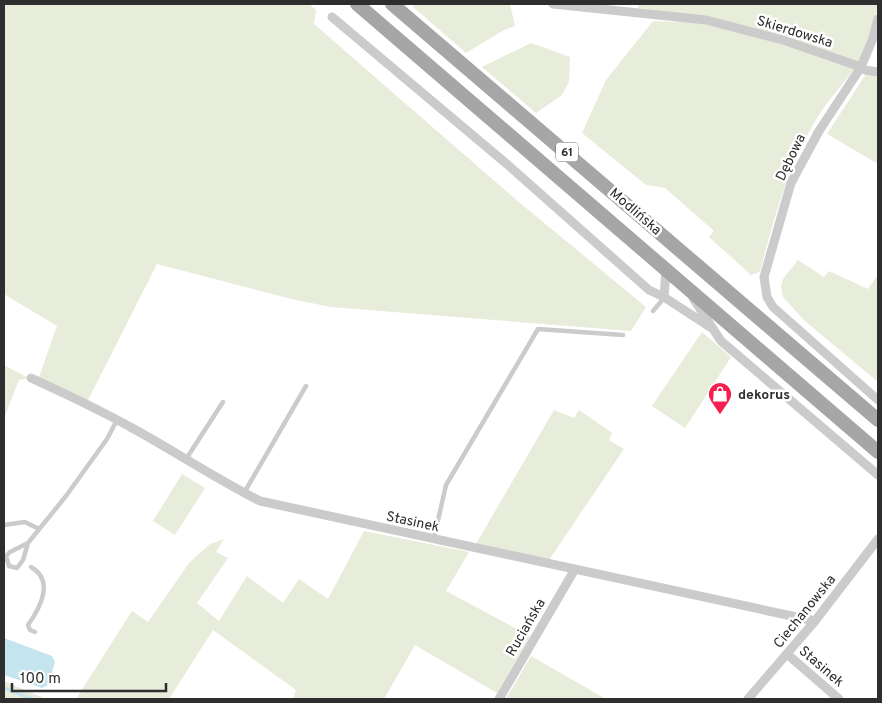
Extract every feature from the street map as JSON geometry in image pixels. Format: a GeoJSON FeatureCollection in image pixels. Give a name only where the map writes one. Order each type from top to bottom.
{"type":"FeatureCollection","features":[{"type":"Feature","properties":{"kind":"main road","name":"Modlińska"},"geometry":{"type":"LineString","coordinates":[[357,4],[878,452]]}},
{"type":"Feature","properties":{"kind":"main road","name":"Modlińska"},"geometry":{"type":"LineString","coordinates":[[392,4],[878,420]]}},
{"type":"Feature","properties":{"kind":"street","name":"Skierdowska"},"geometry":{"type":"LineString","coordinates":[[552,4],[706,20],[783,40],[865,70],[878,72]]}},
{"type":"Feature","properties":{"kind":"street"},"geometry":{"type":"LineString","coordinates":[[332,17],[508,165],[649,290],[664,297],[713,329]]}},
{"type":"Feature","properties":{"kind":"street","name":"Dębowa"},"geometry":{"type":"LineString","coordinates":[[878,19],[873,38],[861,67],[819,131],[791,183],[764,277],[767,296],[773,308],[878,400]]}},
{"type":"Feature","properties":{"kind":"street"},"geometry":{"type":"LineString","coordinates":[[664,297],[666,271]]}},
{"type":"Feature","properties":{"kind":"street","name":"Modlińska"},"geometry":{"type":"LineString","coordinates":[[686,287],[713,329],[726,345],[878,475]]}},
{"type":"Feature","properties":{"kind":"street","name":"Stasinek"},"geometry":{"type":"LineString","coordinates":[[31,378],[117,420],[186,459],[225,484],[260,501],[815,621]]}},
{"type":"Feature","properties":{"kind":"street","name":"Ciechanowska"},"geometry":{"type":"LineString","coordinates":[[748,699],[815,621],[878,539]]}},
{"type":"Feature","properties":{"kind":"street","name":"Ruciańska"},"geometry":{"type":"LineString","coordinates":[[499,699],[575,569]]}},
{"type":"Feature","properties":{"kind":"street","name":"Stasinek"},"geometry":{"type":"LineString","coordinates":[[787,654],[839,699]]}},
{"type":"Feature","properties":{"kind":"lane"},"geometry":{"type":"LineString","coordinates":[[653,311],[664,297]]}},
{"type":"Feature","properties":{"kind":"lane"},"geometry":{"type":"LineString","coordinates":[[434,540],[446,485],[538,328],[623,336]]}},
{"type":"Feature","properties":{"kind":"lane"},"geometry":{"type":"LineString","coordinates":[[244,493],[306,386]]}},
{"type":"Feature","properties":{"kind":"lane"},"geometry":{"type":"LineString","coordinates":[[186,459],[222,402]]}},
{"type":"Feature","properties":{"kind":"lane"},"geometry":{"type":"LineString","coordinates":[[28,543],[6,556],[9,566],[17,568],[22,564],[28,543],[107,439],[117,420]]}},
{"type":"Feature","properties":{"kind":"lane"},"geometry":{"type":"LineString","coordinates":[[4,525],[25,522],[39,529]]}},
{"type":"Feature","properties":{"kind":"lane"},"geometry":{"type":"LineString","coordinates":[[31,567],[40,574],[44,592],[40,607],[28,625],[30,630],[35,632]]}},
{"type":"Feature","properties":{"kind":"green space"},"geometry":{"type":"Polygon","coordinates":[[[4,4],[309,4],[316,10],[314,24],[514,198],[646,307],[631,331],[331,307],[291,299],[157,264],[87,402],[39,377],[57,326],[4,294],[4,4]]]}},
{"type":"Feature","properties":{"kind":"green space"},"geometry":{"type":"Polygon","coordinates":[[[420,4],[510,4],[515,26],[504,30],[466,53],[412,6],[420,4]]]}},
{"type":"Feature","properties":{"kind":"green space"},"geometry":{"type":"Polygon","coordinates":[[[639,4],[878,4],[878,6],[868,44],[857,64],[709,18],[638,8],[639,4]]]}},
{"type":"Feature","properties":{"kind":"green space"},"geometry":{"type":"Polygon","coordinates":[[[653,21],[706,23],[813,53],[854,69],[823,109],[799,152],[777,211],[760,272],[751,275],[709,237],[714,231],[665,188],[646,185],[582,133],[606,80],[653,21]]]}},
{"type":"Feature","properties":{"kind":"green space"},"geometry":{"type":"Polygon","coordinates":[[[531,43],[570,57],[569,82],[562,95],[536,113],[482,67],[531,43]]]}},
{"type":"Feature","properties":{"kind":"green space"},"geometry":{"type":"Polygon","coordinates":[[[866,74],[878,76],[878,164],[827,134],[866,74]]]}},
{"type":"Feature","properties":{"kind":"green space"},"geometry":{"type":"Polygon","coordinates":[[[798,260],[824,277],[829,271],[868,289],[878,275],[878,382],[805,321],[783,297],[781,286],[783,279],[798,260]]]}},
{"type":"Feature","properties":{"kind":"green space"},"geometry":{"type":"Polygon","coordinates":[[[702,332],[731,357],[685,428],[652,406],[702,332]]]}},
{"type":"Feature","properties":{"kind":"green space"},"geometry":{"type":"Polygon","coordinates":[[[4,365],[28,378],[19,380],[4,418],[4,365]]]}},
{"type":"Feature","properties":{"kind":"green space"},"geometry":{"type":"Polygon","coordinates":[[[554,410],[574,418],[579,410],[612,433],[609,440],[624,449],[549,560],[476,544],[554,410]]]}},
{"type":"Feature","properties":{"kind":"green space"},"geometry":{"type":"Polygon","coordinates":[[[182,474],[205,488],[175,535],[153,521],[182,474]]]}},
{"type":"Feature","properties":{"kind":"green space"},"geometry":{"type":"Polygon","coordinates":[[[364,531],[469,552],[446,591],[530,636],[497,693],[415,645],[384,699],[293,699],[296,690],[213,630],[169,699],[76,699],[132,611],[148,622],[189,563],[210,544],[224,539],[216,552],[228,558],[197,603],[219,621],[247,576],[283,603],[299,579],[328,599],[364,531]]]}},
{"type":"Feature","properties":{"kind":"green space"},"geometry":{"type":"Polygon","coordinates":[[[531,656],[606,699],[506,699],[531,656]]]}},
{"type":"Feature","properties":{"kind":"green space"},"geometry":{"type":"Polygon","coordinates":[[[4,681],[46,699],[4,699],[4,681]]]}},
{"type":"Feature","properties":{"kind":"water"},"geometry":{"type":"Polygon","coordinates":[[[4,638],[52,656],[55,662],[48,685],[42,688],[4,675],[4,638]]]}},
{"type":"Feature","properties":{"kind":"waterway"},"geometry":{"type":"LineString","coordinates":[[4,688],[32,699]]}},
{"type":"Feature","properties":{"kind":"place","name":"dekorus"},"geometry":{"type":"Point","coordinates":[720,415]}}]}
